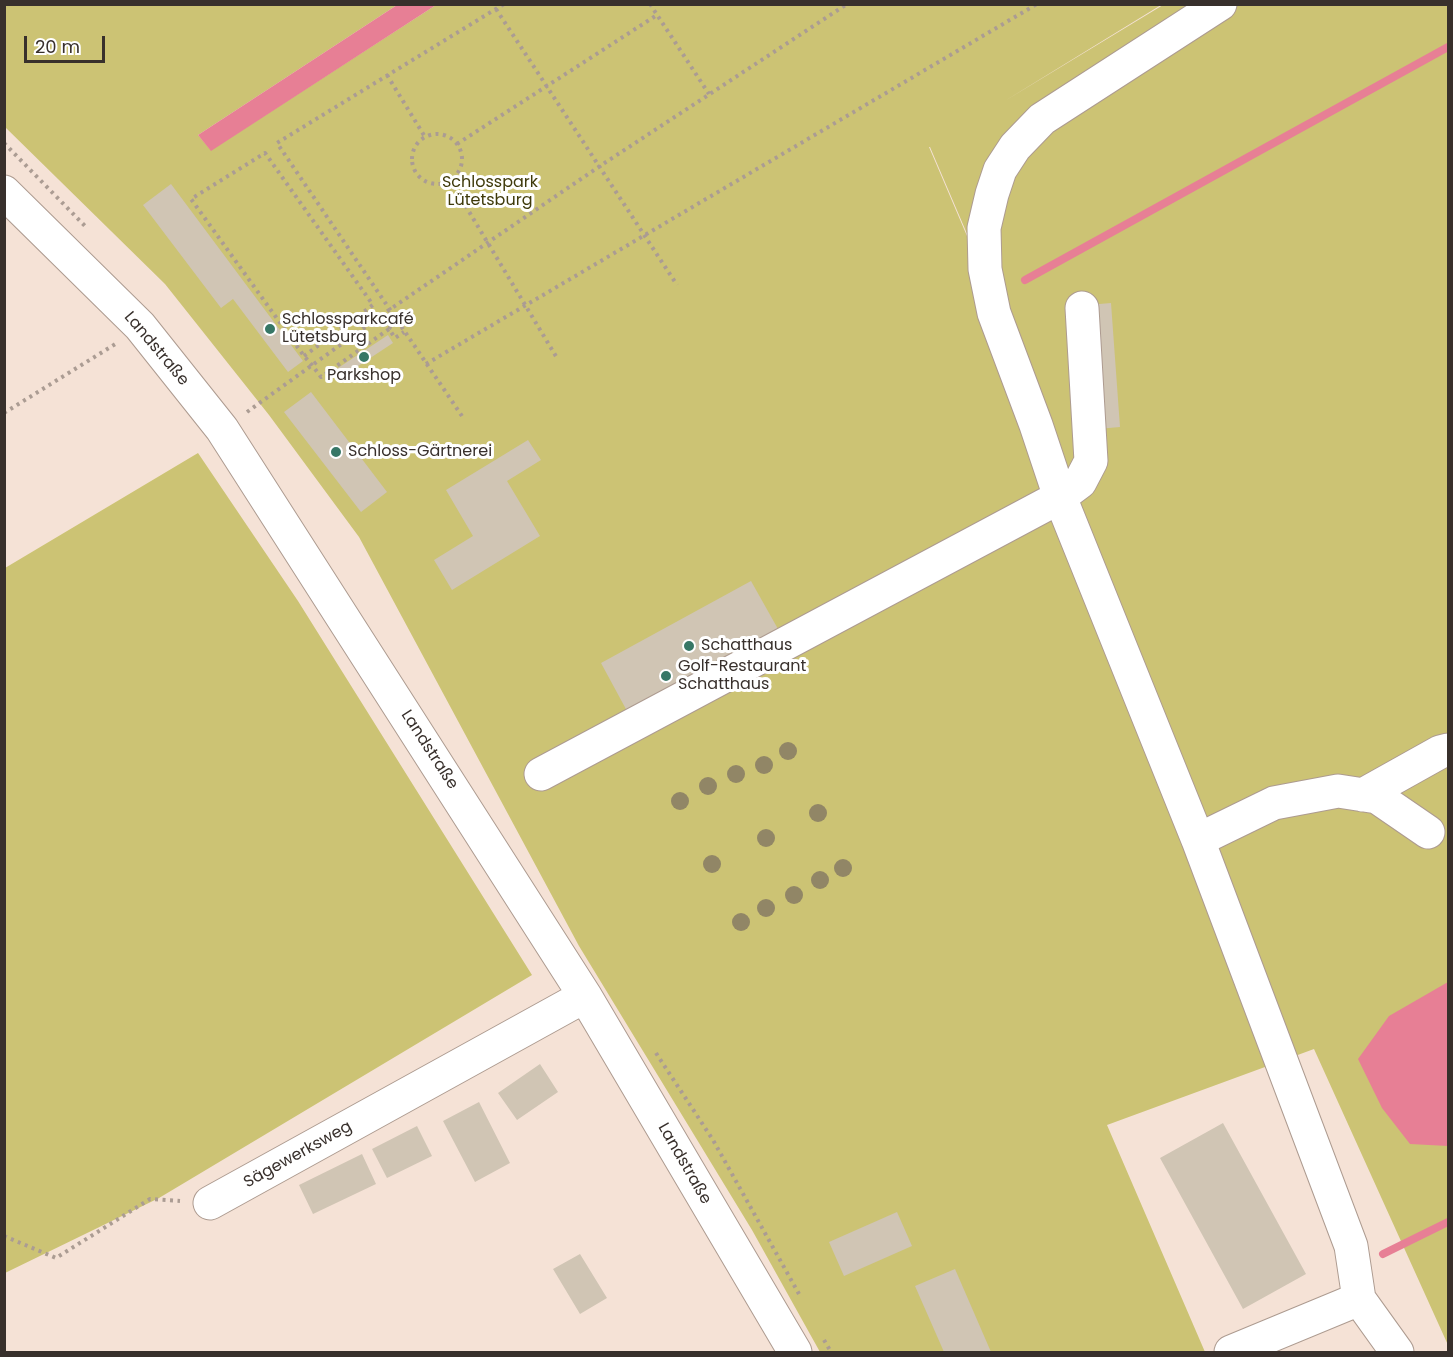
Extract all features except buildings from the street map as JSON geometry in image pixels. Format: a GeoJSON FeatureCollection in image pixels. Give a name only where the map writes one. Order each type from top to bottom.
{"type":"FeatureCollection","features":[{"type":"Feature","properties":{"kind":"street"},"geometry":{"type":"LineString","coordinates":[[1220,4],[1042,119],[1015,147],[1000,170],[992,194],[984,228],[985,269],[994,313],[1060,497],[1198,840],[1351,1246],[1359,1299],[1396,1353]]}},
{"type":"Feature","properties":{"kind":"street","name":"Landstraße"},"geometry":{"type":"LineString","coordinates":[[4,192],[140,326],[222,429],[585,996],[795,1353]]}},
{"type":"Feature","properties":{"kind":"street"},"geometry":{"type":"LineString","coordinates":[[541,774],[1060,497],[1080,482],[1091,460],[1082,308]]}},
{"type":"Feature","properties":{"kind":"street"},"geometry":{"type":"LineString","coordinates":[[1363,795],[1440,752],[1449,750]]}},
{"type":"Feature","properties":{"kind":"street"},"geometry":{"type":"LineString","coordinates":[[1198,840],[1274,803],[1338,791],[1377,797],[1428,832]]}},
{"type":"Feature","properties":{"kind":"street","name":"Sägewerksweg"},"geometry":{"type":"LineString","coordinates":[[210,1203],[585,996]]}},
{"type":"Feature","properties":{"kind":"street"},"geometry":{"type":"LineString","coordinates":[[1231,1353],[1359,1299]]}},
{"type":"Feature","properties":{"kind":"path"},"geometry":{"type":"LineString","coordinates":[[462,416],[278,143],[504,4]]}},
{"type":"Feature","properties":{"kind":"path"},"geometry":{"type":"LineString","coordinates":[[650,4],[709,94]]}},
{"type":"Feature","properties":{"kind":"path"},"geometry":{"type":"LineString","coordinates":[[222,429],[384,313],[600,166],[847,4]]}},
{"type":"Feature","properties":{"kind":"path"},"geometry":{"type":"LineString","coordinates":[[426,364],[1037,4]]}},
{"type":"Feature","properties":{"kind":"path"},"geometry":{"type":"LineString","coordinates":[[496,9],[677,285]]}},
{"type":"Feature","properties":{"kind":"path"},"geometry":{"type":"LineString","coordinates":[[457,144],[657,15]]}},
{"type":"Feature","properties":{"kind":"path"},"geometry":{"type":"LineString","coordinates":[[387,75],[425,137]]}},
{"type":"Feature","properties":{"kind":"path"},"geometry":{"type":"LineString","coordinates":[[439,134],[452,139],[457,144],[461,151],[460,167],[450,180],[436,184],[416,173],[413,165],[414,149],[425,137],[439,134]]}},
{"type":"Feature","properties":{"kind":"path"},"geometry":{"type":"LineString","coordinates":[[304,356],[373,305],[265,153],[191,199],[236,260],[252,287],[304,356],[321,377],[387,330],[395,318]]}},
{"type":"Feature","properties":{"kind":"path"},"geometry":{"type":"LineString","coordinates":[[450,180],[557,358]]}},
{"type":"Feature","properties":{"kind":"path"},"geometry":{"type":"LineString","coordinates":[[231,264],[236,260]]}},
{"type":"Feature","properties":{"kind":"path"},"geometry":{"type":"LineString","coordinates":[[4,413],[120,342],[140,326]]}},
{"type":"Feature","properties":{"kind":"path"},"geometry":{"type":"LineString","coordinates":[[387,330],[395,338],[404,332]]}},
{"type":"Feature","properties":{"kind":"path"},"geometry":{"type":"LineString","coordinates":[[4,1236],[56,1258],[150,1199],[210,1203]]}},
{"type":"Feature","properties":{"kind":"green space","name":"Schlosspark Lütetsburg"},"geometry":{"type":"Polygon","coordinates":[[[4,5],[397,5],[198,135],[211,150],[436,5],[1161,5],[1003,102],[1163,5],[1448,5],[1448,1345],[1314,1049],[1107,1125],[1205,1352],[820,1352],[752,1230],[579,946],[359,537],[269,415],[165,284],[5,127],[4,5]],[[929,147],[1058,447],[930,147],[929,147]]]}},
{"type":"Feature","properties":{"kind":"green space"},"geometry":{"type":"Polygon","coordinates":[[[198,453],[298,601],[532,975],[159,1198],[5,1273],[5,568],[198,453]]]}},
{"type":"Feature","properties":{"kind":"shaded area"},"geometry":{"type":"Polygon","coordinates":[[[397,5],[436,5],[211,151],[198,135],[397,5]]]}},
{"type":"Feature","properties":{"kind":"shaded area"},"geometry":{"type":"Polygon","coordinates":[[[1448,982],[1448,1146],[1410,1144],[1382,1108],[1358,1059],[1389,1016],[1448,982]]]}},
{"type":"Feature","properties":{"kind":"waterway"},"geometry":{"type":"LineString","coordinates":[[1025,280],[1448,47]]}},
{"type":"Feature","properties":{"kind":"waterway"},"geometry":{"type":"LineString","coordinates":[[1383,1254],[1448,1222]]}},
{"type":"Feature","properties":{"kind":"place","name":"Schlossparkcafé Lütetsburg"},"geometry":{"type":"Point","coordinates":[270,329]}},
{"type":"Feature","properties":{"kind":"place","name":"Parkshop"},"geometry":{"type":"Point","coordinates":[364,357]}},
{"type":"Feature","properties":{"kind":"place","name":"Schloss-Gärtnerei"},"geometry":{"type":"Point","coordinates":[336,452]}},
{"type":"Feature","properties":{"kind":"place","name":"Schatthaus"},"geometry":{"type":"Point","coordinates":[689,646]}},
{"type":"Feature","properties":{"kind":"place","name":"Golf-Restaurant Schatthaus"},"geometry":{"type":"Point","coordinates":[666,676]}}]}
